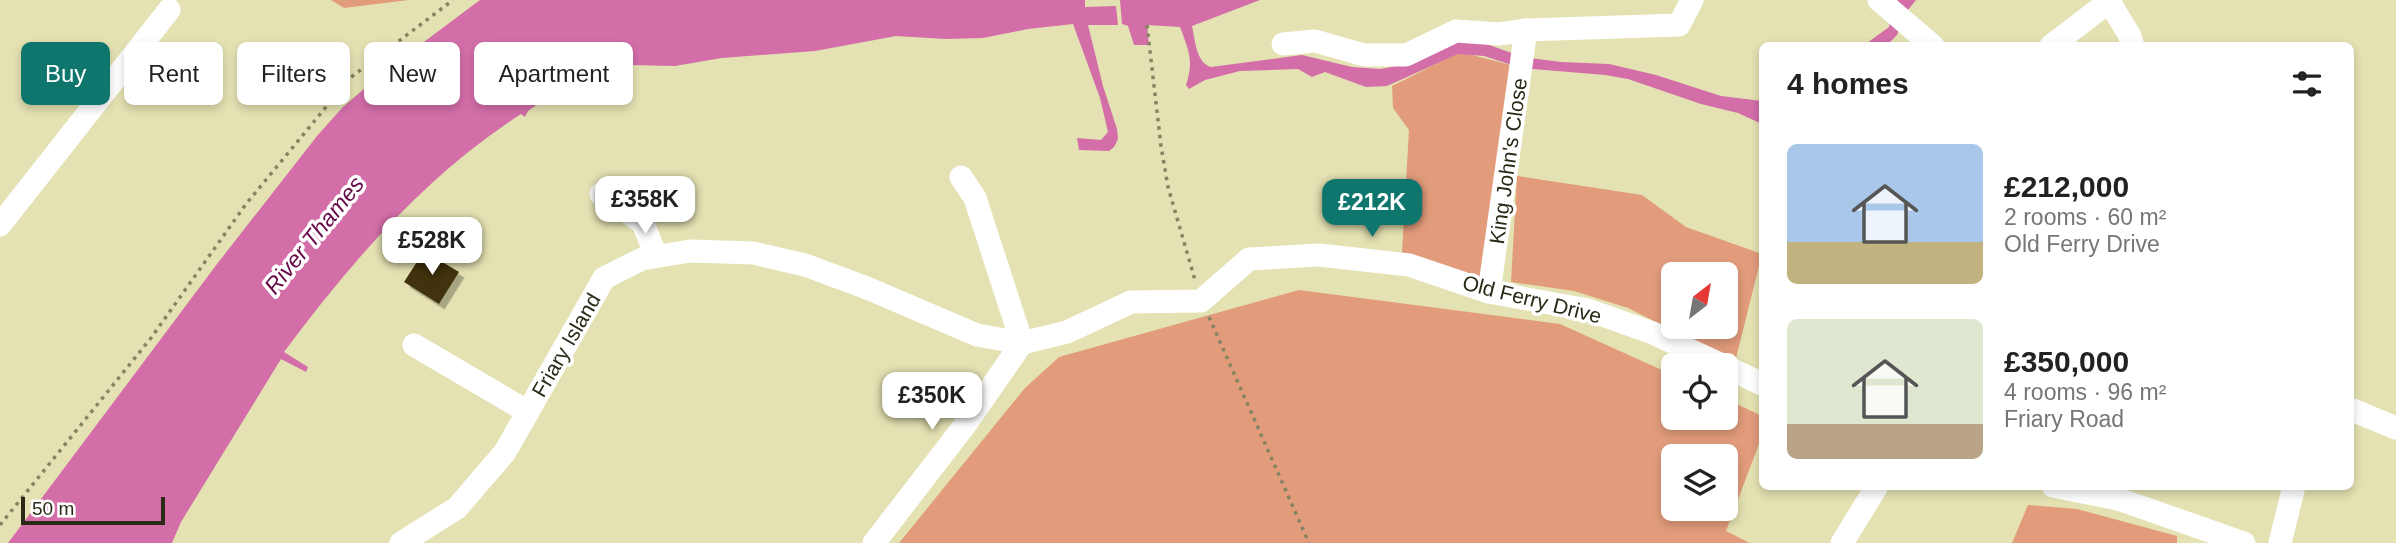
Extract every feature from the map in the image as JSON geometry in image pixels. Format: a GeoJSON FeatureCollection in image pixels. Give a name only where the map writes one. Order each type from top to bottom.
{"type":"FeatureCollection","features":[{"type":"Feature","properties":{"kind":"street"},"geometry":{"type":"LineString","coordinates":[[1283,44],[1315,41],[1364,55],[1406,55],[1456,30],[1499,34],[1526,30],[1679,25],[1692,0]]}},
{"type":"Feature","properties":{"kind":"street"},"geometry":{"type":"LineString","coordinates":[[2057,42],[2110,1],[2132,42]]}},
{"type":"Feature","properties":{"kind":"street"},"geometry":{"type":"LineString","coordinates":[[1882,2],[1928,42]]}},
{"type":"Feature","properties":{"kind":"street"},"geometry":{"type":"LineString","coordinates":[[0,225],[169,10]]}},
{"type":"Feature","properties":{"kind":"street","name":"King John's Close"},"geometry":{"type":"LineString","coordinates":[[1489,292],[1526,30]]}},
{"type":"Feature","properties":{"kind":"street"},"geometry":{"type":"LineString","coordinates":[[874,543],[965,425],[1022,343],[975,198],[961,177]]}},
{"type":"Feature","properties":{"kind":"street"},"geometry":{"type":"LineString","coordinates":[[601,194],[643,223],[656,256]]}},
{"type":"Feature","properties":{"kind":"street","name":"Friary Island"},"geometry":{"type":"LineString","coordinates":[[401,543],[457,509],[505,452],[604,278],[642,258],[690,251],[753,253],[805,265],[977,335],[1022,343]]}},
{"type":"Feature","properties":{"kind":"street","name":"Old Ferry Drive"},"geometry":{"type":"LineString","coordinates":[[1022,343],[1067,332],[1131,302],[1201,301],[1249,259],[1319,255],[1409,265],[1489,292],[1588,310],[1653,333],[1697,353]]}},
{"type":"Feature","properties":{"kind":"street"},"geometry":{"type":"LineString","coordinates":[[414,345],[528,412]]}},
{"type":"Feature","properties":{"kind":"street","name":"Old Ferry Drive"},"geometry":{"type":"LineString","coordinates":[[1738,372],[1759,383]]}},
{"type":"Feature","properties":{"kind":"street"},"geometry":{"type":"LineString","coordinates":[[2354,411],[2396,428]]}},
{"type":"Feature","properties":{"kind":"street"},"geometry":{"type":"LineString","coordinates":[[1842,543],[1875,490]]}},
{"type":"Feature","properties":{"kind":"street"},"geometry":{"type":"LineString","coordinates":[[2073,490],[2118,499],[2244,543]]}},
{"type":"Feature","properties":{"kind":"street"},"geometry":{"type":"LineString","coordinates":[[2280,543],[2293,490]]}},
{"type":"Feature","properties":{"kind":"path"},"geometry":{"type":"LineString","coordinates":[[0,525],[151,338],[246,204],[350,78],[453,0]]}},
{"type":"Feature","properties":{"kind":"shaded area"},"geometry":{"type":"Polygon","coordinates":[[[331,0],[409,0],[344,8],[331,0]]]}},
{"type":"Feature","properties":{"kind":"shaded area"},"geometry":{"type":"Polygon","coordinates":[[[1460,52],[1515,66],[1497,283],[1401,269],[1409,130],[1393,108],[1392,86],[1460,52]]]}},
{"type":"Feature","properties":{"kind":"shaded area"},"geometry":{"type":"Polygon","coordinates":[[[1517,176],[1642,195],[1686,227],[1759,253],[1759,266],[1737,353],[1717,353],[1691,340],[1738,340],[1738,262],[1661,262],[1661,325],[1628,308],[1574,291],[1511,282],[1517,176]]]}},
{"type":"Feature","properties":{"kind":"shaded area"},"geometry":{"type":"Polygon","coordinates":[[[1299,290],[1560,324],[1661,370],[1661,430],[1738,430],[1738,405],[1759,415],[1759,444],[1738,499],[1738,444],[1661,444],[1661,521],[1730,521],[1726,531],[1750,543],[899,543],[1025,388],[1059,357],[1299,290]]]}},
{"type":"Feature","properties":{"kind":"shaded area"},"geometry":{"type":"Polygon","coordinates":[[[2028,505],[2077,509],[2177,536],[2177,543],[2012,543],[2028,505]]]}},
{"type":"Feature","properties":{"kind":"water","name":"River Thames"},"geometry":{"type":"Polygon","coordinates":[[[480,0],[1085,0],[1085,7],[1116,6],[1118,25],[1088,25],[1118,139],[1109,151],[1079,150],[1077,138],[1101,140],[1108,132],[1100,98],[1073,24],[983,38],[896,36],[815,51],[722,58],[675,66],[633,65],[633,42],[474,42],[474,105],[536,105],[525,117],[521,114],[453,165],[392,222],[336,285],[284,352],[308,367],[306,372],[281,359],[181,522],[172,543],[8,543],[217,264],[342,108],[350,105],[350,101],[364,89],[364,105],[460,105],[460,42],[424,42],[480,0]]]}},
{"type":"Feature","properties":{"kind":"water"},"geometry":{"type":"Polygon","coordinates":[[[1120,0],[1260,0],[1192,26],[1199,56],[1206,65],[1211,67],[1302,55],[1352,67],[1380,69],[1397,66],[1455,39],[1475,40],[1523,57],[1609,64],[1656,75],[1721,96],[1759,101],[1759,123],[1738,113],[1701,104],[1628,79],[1521,68],[1484,56],[1458,54],[1387,86],[1366,87],[1325,72],[1312,77],[1298,69],[1240,71],[1205,80],[1189,89],[1186,85],[1190,69],[1189,56],[1180,27],[1147,25],[1149,45],[1134,45],[1128,26],[1122,24],[1120,0]]]}},
{"type":"Feature","properties":{"kind":"water"},"geometry":{"type":"Polygon","coordinates":[[[1893,0],[1916,0],[1904,15],[1897,35],[1890,42],[1868,42],[1889,27],[1893,0]]]}},
{"type":"Feature","properties":{"kind":"building"},"geometry":{"type":"Polygon","coordinates":[[[424,251],[459,272],[439,304],[404,282],[424,251]]]}}]}
